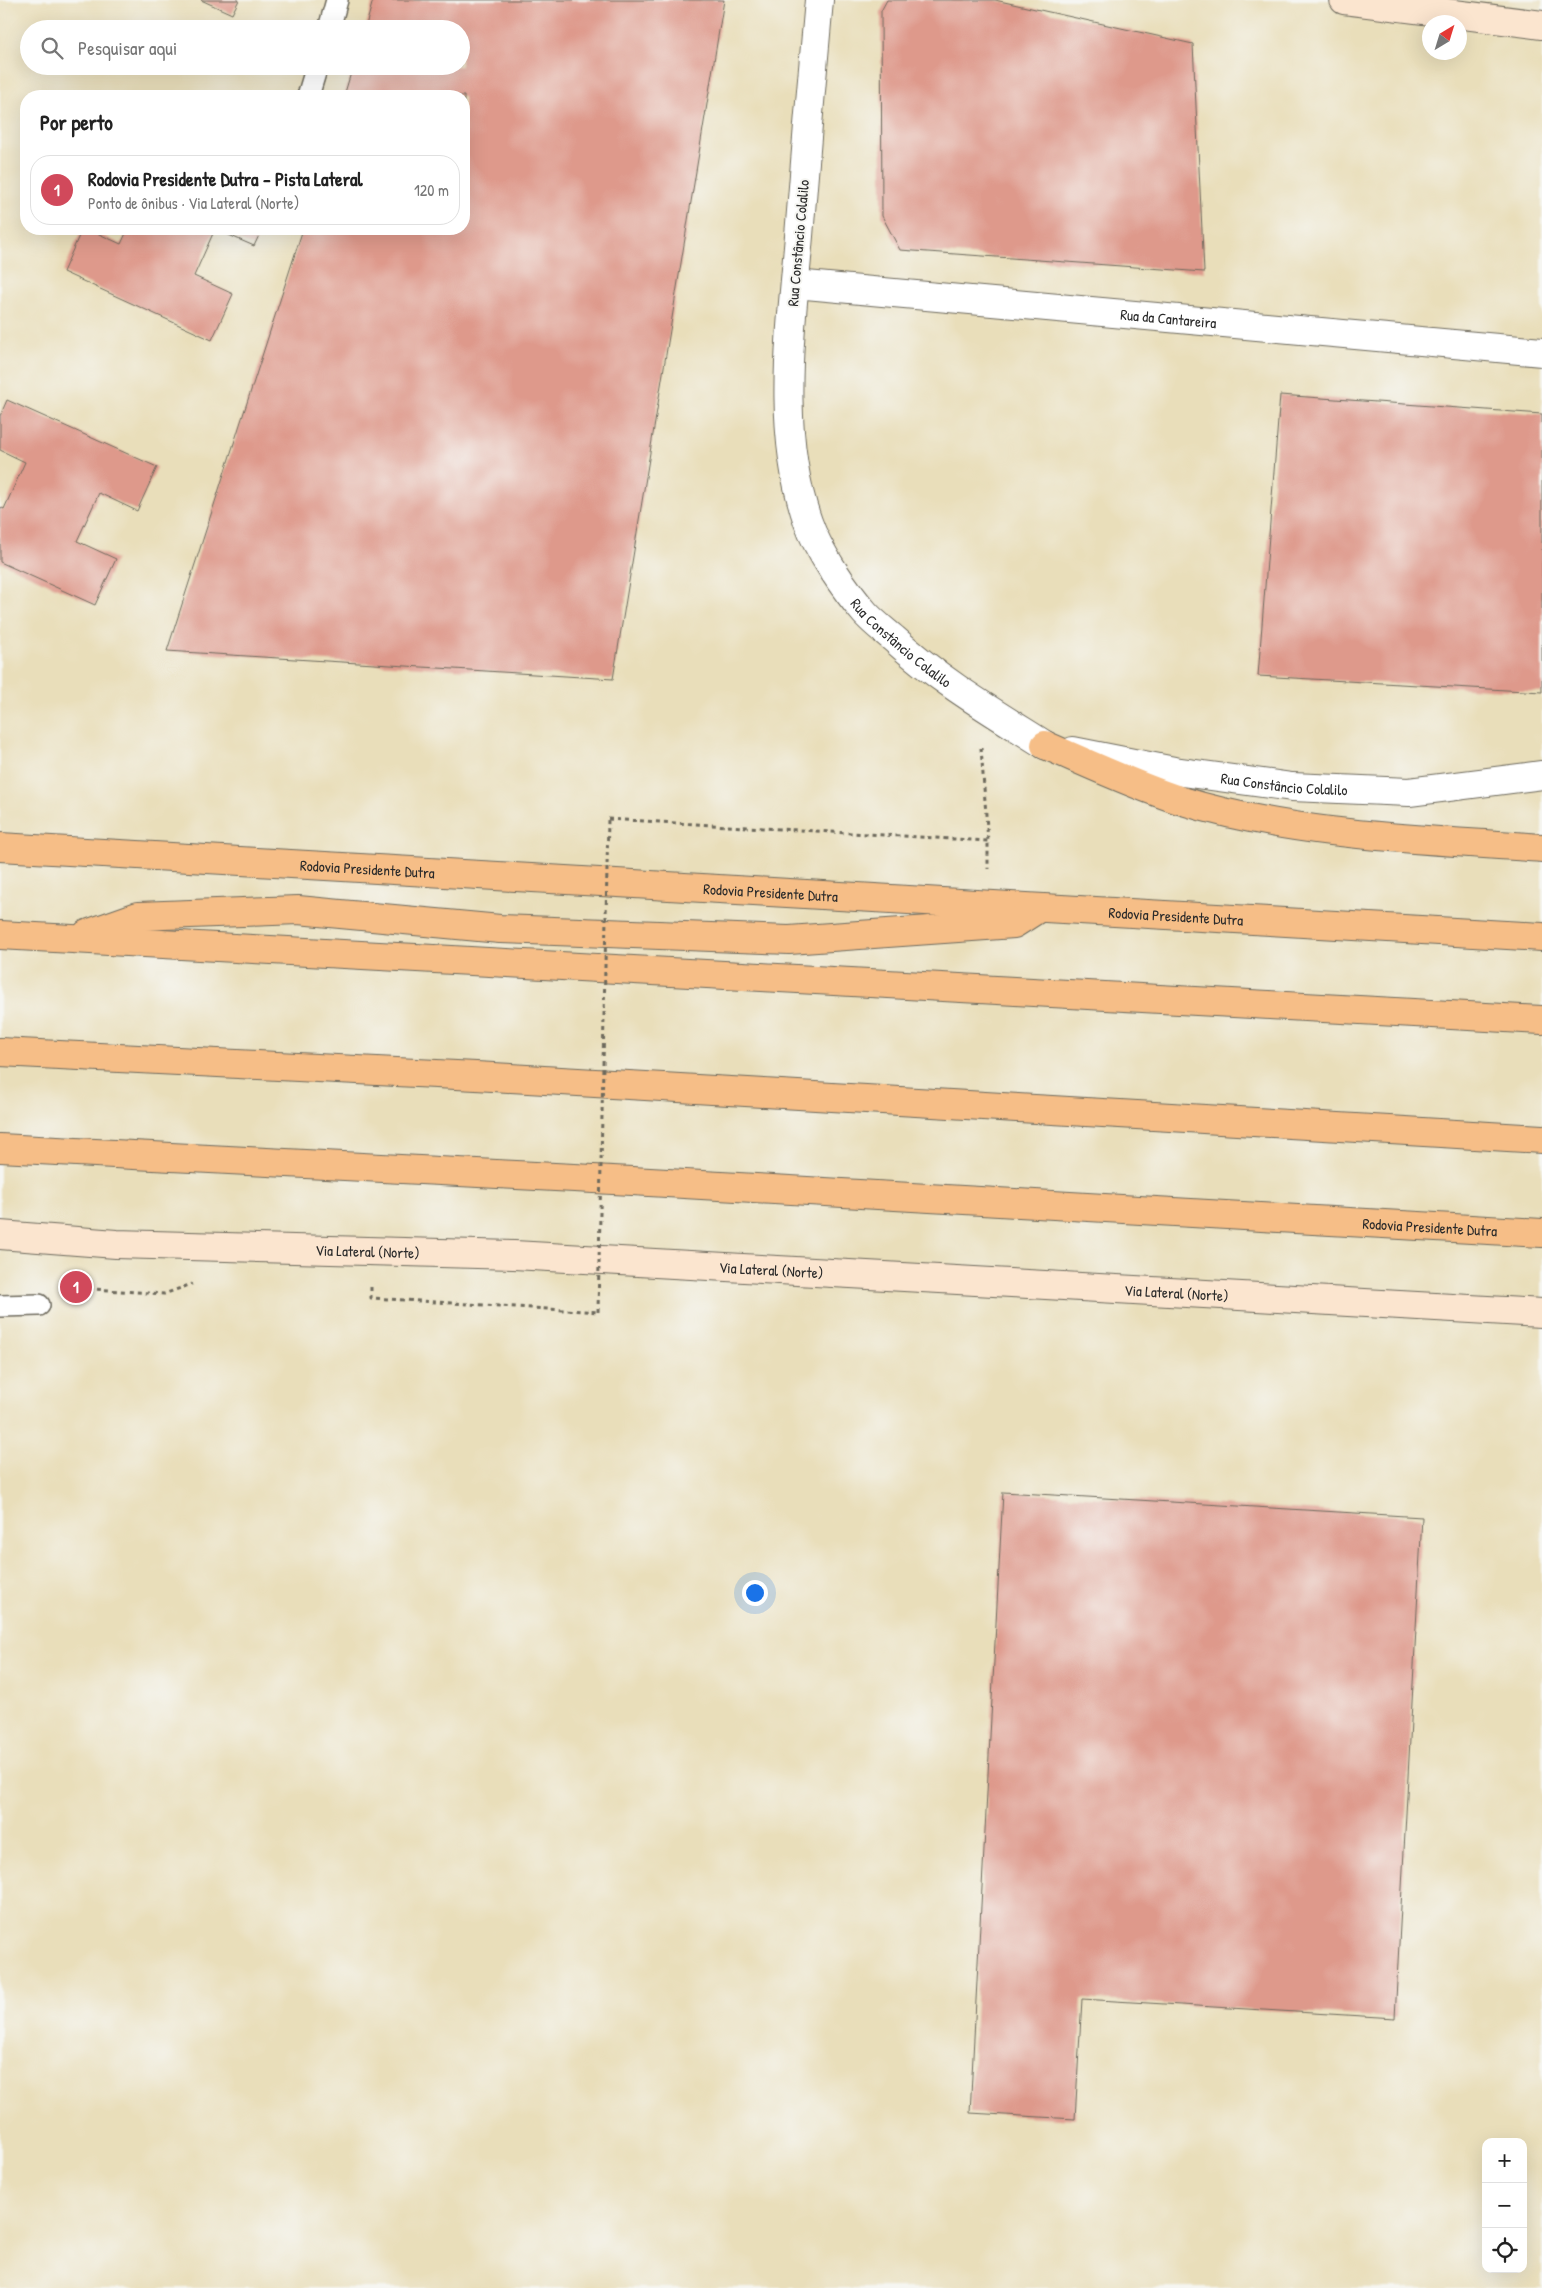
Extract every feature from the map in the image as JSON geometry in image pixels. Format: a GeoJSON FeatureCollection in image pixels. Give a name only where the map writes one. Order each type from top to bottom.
{"type":"FeatureCollection","features":[{"type":"Feature","properties":{"kind":"highway"},"geometry":{"type":"LineString","coordinates":[[1046,745],[1117,777],[1178,800],[1234,814],[1344,832],[1542,848]]}},
{"type":"Feature","properties":{"kind":"highway","name":"Rodovia Presidente Dutra"},"geometry":{"type":"LineString","coordinates":[[0,847],[1542,937]]}},
{"type":"Feature","properties":{"kind":"highway"},"geometry":{"type":"LineString","coordinates":[[74,939],[138,916],[298,910],[500,929],[789,940],[1014,924],[1041,908]]}},
{"type":"Feature","properties":{"kind":"highway"},"geometry":{"type":"LineString","coordinates":[[0,935],[1542,1020]]}},
{"type":"Feature","properties":{"kind":"highway"},"geometry":{"type":"LineString","coordinates":[[0,1052],[476,1076],[1542,1139]]}},
{"type":"Feature","properties":{"kind":"highway","name":"Rodovia Presidente Dutra"},"geometry":{"type":"LineString","coordinates":[[0,1148],[632,1180],[1542,1233]]}},
{"type":"Feature","properties":{"kind":"main road"},"geometry":{"type":"LineString","coordinates":[[1344,0],[1542,25]]}},
{"type":"Feature","properties":{"kind":"main road","name":"Via Lateral (Norte)"},"geometry":{"type":"LineString","coordinates":[[0,1235],[116,1244],[514,1254],[1542,1313]]}},
{"type":"Feature","properties":{"kind":"street","name":"Rua Constâncio Colalilo"},"geometry":{"type":"LineString","coordinates":[[819,0],[794,284],[788,388],[789,429],[795,470],[808,523],[830,565],[866,614],[918,660],[977,702],[1046,745],[1174,771],[1292,787],[1410,792],[1542,775]]}},
{"type":"Feature","properties":{"kind":"street","name":"Rua da Cantareira"},"geometry":{"type":"LineString","coordinates":[[794,284],[1542,352]]}},
{"type":"Feature","properties":{"kind":"lane"},"geometry":{"type":"LineString","coordinates":[[331,20],[337,0]]}},
{"type":"Feature","properties":{"kind":"lane"},"geometry":{"type":"LineString","coordinates":[[310,90],[315,75]]}},
{"type":"Feature","properties":{"kind":"lane"},"geometry":{"type":"LineString","coordinates":[[0,1306],[39,1305]]}},
{"type":"Feature","properties":{"kind":"path"},"geometry":{"type":"LineString","coordinates":[[480,1306],[598,1312],[608,819],[988,841],[977,702]]}},
{"type":"Feature","properties":{"kind":"path"},"geometry":{"type":"LineString","coordinates":[[58,1286],[164,1294],[200,1282]]}},
{"type":"Feature","properties":{"kind":"building"},"geometry":{"type":"Polygon","coordinates":[[[201,0],[239,0],[232,14],[201,0]]]}},
{"type":"Feature","properties":{"kind":"building"},"geometry":{"type":"Polygon","coordinates":[[[373,0],[724,0],[613,679],[167,651],[301,235],[470,235],[470,90],[346,90],[350,75],[470,75],[470,20],[367,20],[373,0]]]}},
{"type":"Feature","properties":{"kind":"building"},"geometry":{"type":"Polygon","coordinates":[[[887,0],[995,0],[1193,44],[1204,272],[900,250],[882,216],[881,11],[887,0]]]}},
{"type":"Feature","properties":{"kind":"building"},"geometry":{"type":"Polygon","coordinates":[[[79,235],[101,235],[121,244],[125,235],[212,235],[194,276],[233,294],[212,340],[63,272],[79,235]]]}},
{"type":"Feature","properties":{"kind":"building"},"geometry":{"type":"Polygon","coordinates":[[[229,235],[259,235],[254,246],[229,235]]]}},
{"type":"Feature","properties":{"kind":"building"},"geometry":{"type":"Polygon","coordinates":[[[1280,395],[1542,414],[1542,692],[1258,676],[1280,395]]]}},
{"type":"Feature","properties":{"kind":"building"},"geometry":{"type":"Polygon","coordinates":[[[7,400],[157,467],[137,511],[99,493],[77,541],[116,559],[95,605],[0,562],[0,507],[4,509],[25,462],[0,450],[0,416],[7,400]]]}},
{"type":"Feature","properties":{"kind":"building"},"geometry":{"type":"Polygon","coordinates":[[[1003,1492],[1422,1517],[1395,2018],[1082,1999],[1075,2119],[970,2113],[1003,1492]]]}},
{"type":"Feature","properties":{"kind":"place","name":"Rodovia Presidente Dutra - Pista Lateral"},"geometry":{"type":"Point","coordinates":[76,1287]}}]}
